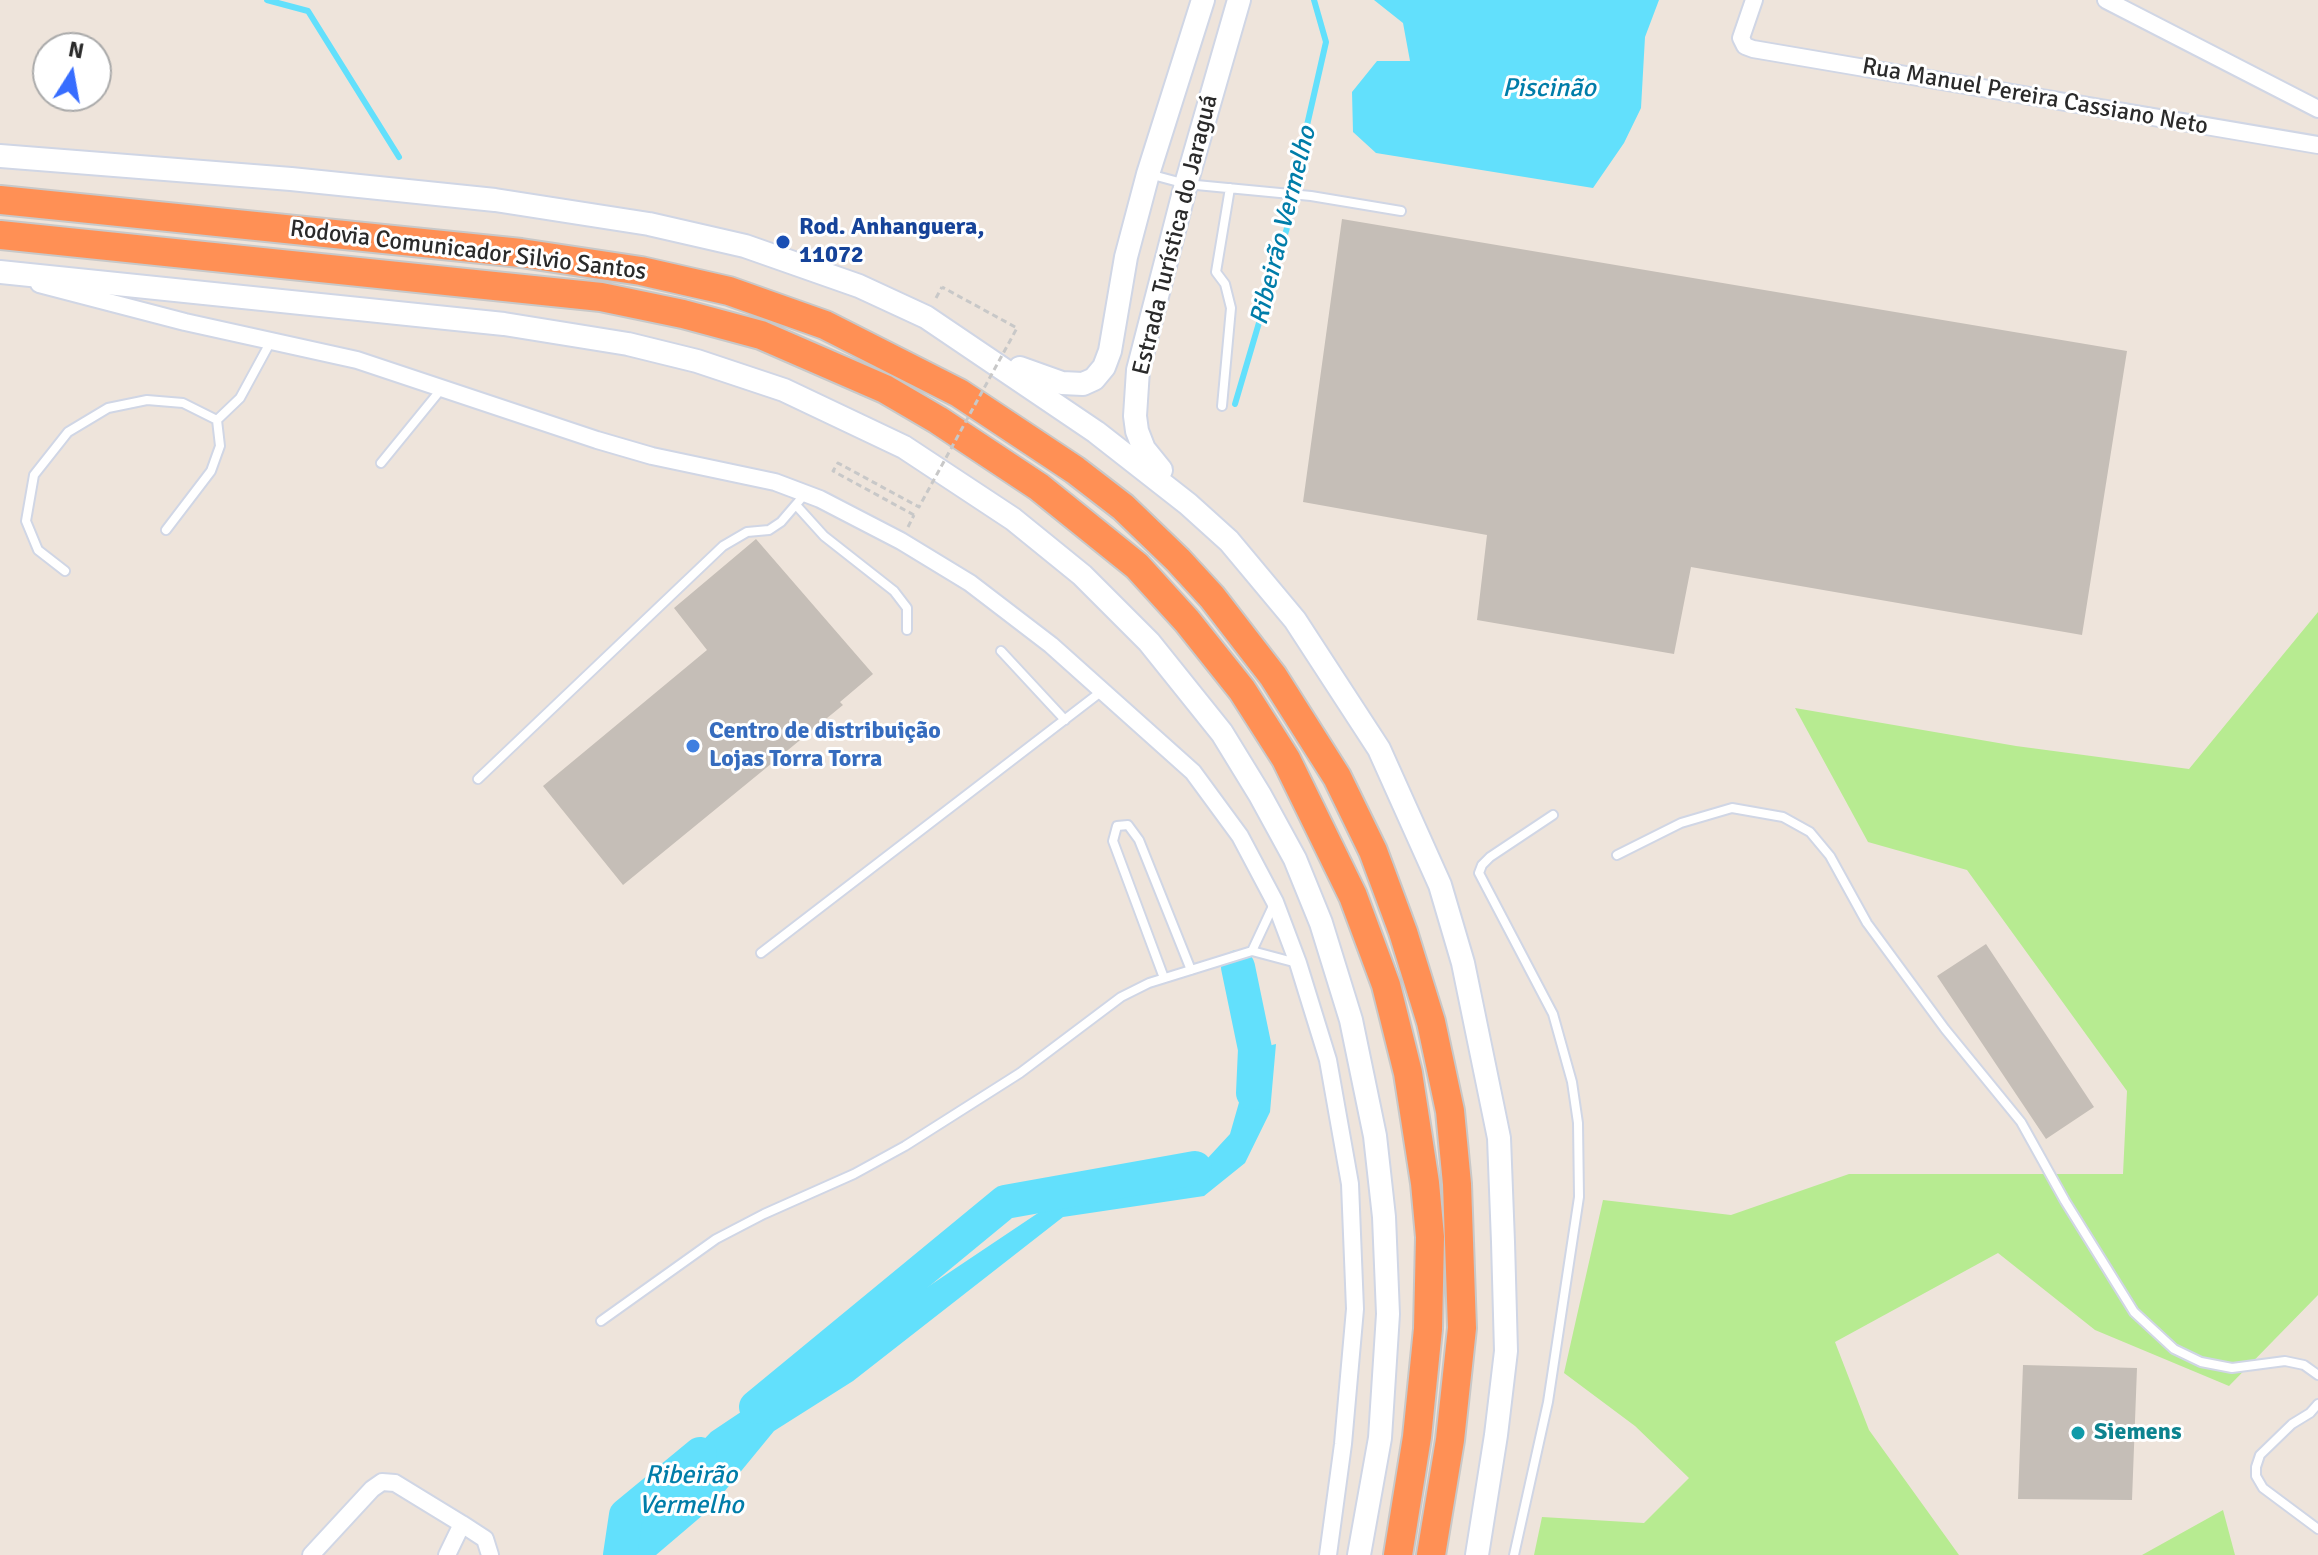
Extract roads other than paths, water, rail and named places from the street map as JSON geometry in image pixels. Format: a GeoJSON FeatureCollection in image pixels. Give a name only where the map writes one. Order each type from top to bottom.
{"type":"FeatureCollection","features":[{"type":"Feature","properties":{"kind":"highway","name":"Rodovia Comunicador Silvio Santos"},"geometry":{"type":"LineString","coordinates":[[0,200],[521,253],[641,271],[729,291],[825,325],[959,393],[1075,470],[1134,518],[1178,560],[1229,619],[1273,676],[1337,777],[1373,851],[1431,1022],[1451,1126],[1461,1261],[1462,1328],[1450,1440],[1431,1555]]}},
{"type":"Feature","properties":{"kind":"highway","name":"Rodovia Comunicador Silvio Santos"},"geometry":{"type":"LineString","coordinates":[[0,235],[601,297],[683,314],[761,335],[885,389],[949,427],[1039,487],[1137,566],[1187,621],[1242,690],[1286,759],[1353,896],[1386,985],[1408,1073],[1430,1237],[1428,1329],[1417,1437],[1398,1555]]}},
{"type":"Feature","properties":{"kind":"main road","name":"Estrada Turística do Jaraguá"},"geometry":{"type":"LineString","coordinates":[[978,350],[1062,383],[1083,384],[1094,379],[1104,367],[1110,351],[1126,257],[1148,174],[1203,0]]}},
{"type":"Feature","properties":{"kind":"main road","name":"Estrada Turística do Jaraguá"},"geometry":{"type":"LineString","coordinates":[[1188,504],[1144,449],[1135,416],[1138,370],[1186,184],[1239,0]]}},
{"type":"Feature","properties":{"kind":"main road"},"geometry":{"type":"LineString","coordinates":[[0,156],[388,188],[495,200],[649,224],[745,246],[859,286],[926,317],[1096,432],[1188,504],[1229,541],[1295,620],[1379,749],[1440,885],[1463,963],[1499,1138],[1506,1351],[1477,1555]]}},
{"type":"Feature","properties":{"kind":"main road"},"geometry":{"type":"LineString","coordinates":[[0,273],[504,324],[628,344],[697,361],[784,390],[904,447],[1013,519],[1082,575],[1149,642],[1222,733],[1260,795],[1295,859],[1351,1020],[1375,1136],[1384,1217],[1388,1314],[1380,1438],[1359,1555]]}},
{"type":"Feature","properties":{"kind":"street","name":"Rua Manuel Pereira Cassiano Neto"},"geometry":{"type":"LineString","coordinates":[[1754,0],[1741,38],[1745,46],[1753,49],[2318,145]]}},
{"type":"Feature","properties":{"kind":"street"},"geometry":{"type":"LineString","coordinates":[[2106,0],[2318,109]]}},
{"type":"Feature","properties":{"kind":"street"},"geometry":{"type":"LineString","coordinates":[[0,273],[185,322],[357,360],[597,440],[652,456],[775,482],[801,499],[901,541],[970,583],[1051,645],[1193,772],[1240,836],[1275,902],[1298,963],[1328,1060],[1350,1184],[1355,1309],[1343,1444],[1328,1555]]}},
{"type":"Feature","properties":{"kind":"street"},"geometry":{"type":"LineString","coordinates":[[311,1555],[363,1498],[382,1482],[395,1483],[485,1539],[490,1555]]}},
{"type":"Feature","properties":{"kind":"street"},"geometry":{"type":"LineString","coordinates":[[447,1555],[462,1524]]}},
{"type":"Feature","properties":{"kind":"lane"},"geometry":{"type":"LineString","coordinates":[[1148,174],[1186,184],[1357,202],[1401,211]]}},
{"type":"Feature","properties":{"kind":"lane"},"geometry":{"type":"LineString","coordinates":[[1222,406],[1231,308],[1225,284],[1216,272],[1230,188]]}},
{"type":"Feature","properties":{"kind":"lane"},"geometry":{"type":"LineString","coordinates":[[217,420],[240,398],[272,340]]}},
{"type":"Feature","properties":{"kind":"lane"},"geometry":{"type":"LineString","coordinates":[[381,463],[443,387]]}},
{"type":"Feature","properties":{"kind":"lane"},"geometry":{"type":"LineString","coordinates":[[65,571],[38,550],[26,521],[34,475],[68,432],[108,408],[147,400],[183,403],[217,420]]}},
{"type":"Feature","properties":{"kind":"lane"},"geometry":{"type":"LineString","coordinates":[[166,530],[211,471],[220,446],[217,420]]}},
{"type":"Feature","properties":{"kind":"lane"},"geometry":{"type":"LineString","coordinates":[[478,779],[723,546],[747,532],[769,530],[781,522],[801,499],[824,536],[894,591],[907,608],[907,630]]}},
{"type":"Feature","properties":{"kind":"lane"},"geometry":{"type":"LineString","coordinates":[[1001,651],[1065,720]]}},
{"type":"Feature","properties":{"kind":"lane"},"geometry":{"type":"LineString","coordinates":[[761,953],[1102,691]]}},
{"type":"Feature","properties":{"kind":"lane"},"geometry":{"type":"LineString","coordinates":[[1617,855],[1681,823],[1732,808],[1783,817],[1810,832],[1830,856],[1867,923],[1945,1029],[2021,1122],[2065,1201],[2134,1312],[2174,1349],[2201,1362],[2232,1368],[2285,1361],[2304,1365],[2318,1375]]}},
{"type":"Feature","properties":{"kind":"lane"},"geometry":{"type":"LineString","coordinates":[[1514,1555],[1548,1402],[1579,1197],[1578,1123],[1572,1082],[1553,1014],[1479,873],[1490,857],[1553,815]]}},
{"type":"Feature","properties":{"kind":"lane"},"geometry":{"type":"LineString","coordinates":[[1164,978],[1113,841],[1117,826],[1128,825],[1139,840],[1191,970]]}},
{"type":"Feature","properties":{"kind":"lane"},"geometry":{"type":"LineString","coordinates":[[1252,951],[1275,902]]}},
{"type":"Feature","properties":{"kind":"lane"},"geometry":{"type":"LineString","coordinates":[[601,1321],[716,1239],[854,1174],[905,1146],[1020,1073],[1121,997],[1149,983],[1252,951],[1298,963]]}},
{"type":"Feature","properties":{"kind":"lane"},"geometry":{"type":"LineString","coordinates":[[2318,1404],[2260,1455],[2256,1476],[2263,1488],[2318,1529]]}},
{"type":"Feature","properties":{"kind":"water","name":"Piscinão"},"geometry":{"type":"Polygon","coordinates":[[[1374,0],[1659,0],[1645,37],[1641,108],[1624,143],[1593,188],[1376,153],[1353,132],[1352,92],[1377,61],[1410,61],[1403,23],[1374,0]]]}},
{"type":"Feature","properties":{"kind":"water","name":"Ribeirão Vermelho"},"geometry":{"type":"Polygon","coordinates":[[[1276,1044],[1270,1112],[1245,1163],[1204,1196],[1063,1217],[853,1381],[774,1431],[710,1509],[656,1555],[614,1555],[672,1473],[711,1432],[1056,1201],[1206,1160],[1230,1134],[1240,1099],[1240,1053],[1276,1044]]]}},
{"type":"Feature","properties":{"kind":"waterway"},"geometry":{"type":"LineString","coordinates":[[267,0],[308,11],[399,157]]}},
{"type":"Feature","properties":{"kind":"waterway","name":"Ribeirão Vermelho"},"geometry":{"type":"LineString","coordinates":[[1235,404],[1297,194],[1305,134],[1326,42],[1314,0]]}},
{"type":"Feature","properties":{"kind":"waterway","name":"Ribeirão Vermelho"},"geometry":{"type":"LineString","coordinates":[[1238,967],[1255,1049],[1253,1093]]}},
{"type":"Feature","properties":{"kind":"waterway","name":"Ribeirão Vermelho"},"geometry":{"type":"LineString","coordinates":[[756,1407],[1005,1202],[1195,1168]]}},
{"type":"Feature","properties":{"kind":"waterway","name":"Ribeirão Vermelho"},"geometry":{"type":"LineString","coordinates":[[620,1555],[626,1515],[700,1454]]}},
{"type":"Feature","properties":{"kind":"place","name":"Rod. Anhanguera, 11072"},"geometry":{"type":"Point","coordinates":[783,242]}},
{"type":"Feature","properties":{"kind":"place","name":"Centro de distribuição Lojas Torra Torra"},"geometry":{"type":"Point","coordinates":[693,746]}},
{"type":"Feature","properties":{"kind":"place","name":"Siemens"},"geometry":{"type":"Point","coordinates":[2078,1433]}}]}
